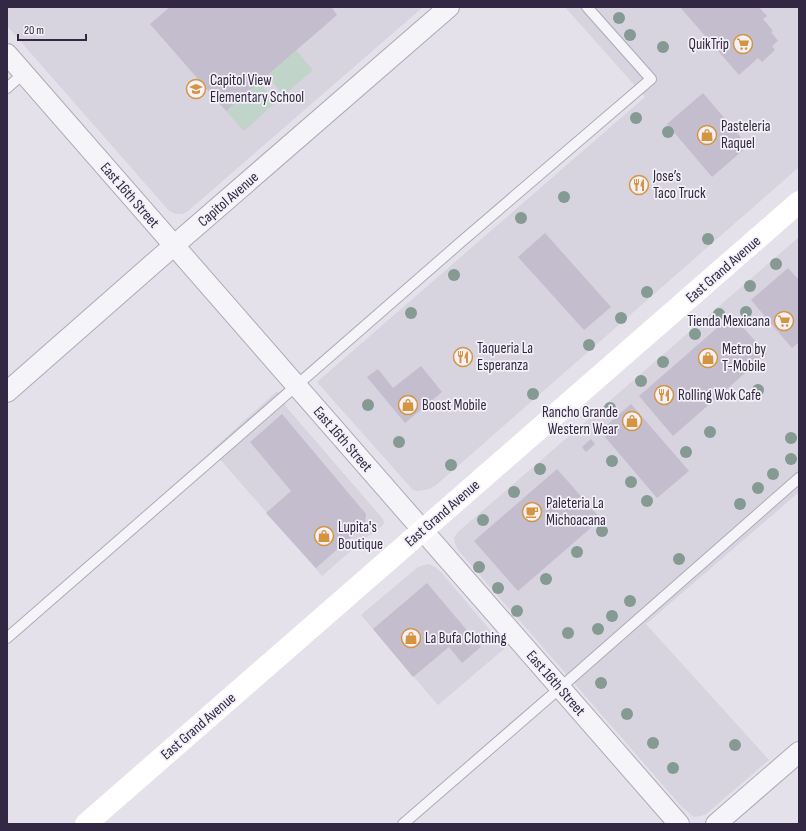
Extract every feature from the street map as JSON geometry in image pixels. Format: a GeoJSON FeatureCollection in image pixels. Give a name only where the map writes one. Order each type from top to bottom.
{"type":"FeatureCollection","features":[{"type":"Feature","properties":{"kind":"main road","name":"East Grand Avenue"},"geometry":{"type":"LineString","coordinates":[[86,824],[799,202]]}},
{"type":"Feature","properties":{"kind":"street","name":"Capitol Avenue"},"geometry":{"type":"LineString","coordinates":[[7,392],[449,7]]}},
{"type":"Feature","properties":{"kind":"street","name":"East 16th Street"},"geometry":{"type":"LineString","coordinates":[[7,54],[679,824]]}},
{"type":"Feature","properties":{"kind":"street"},"geometry":{"type":"LineString","coordinates":[[716,824],[799,752]]}},
{"type":"Feature","properties":{"kind":"lane"},"geometry":{"type":"LineString","coordinates":[[7,638],[651,79],[587,7]]}},
{"type":"Feature","properties":{"kind":"lane"},"geometry":{"type":"LineString","coordinates":[[7,88],[24,74]]}},
{"type":"Feature","properties":{"kind":"lane"},"geometry":{"type":"LineString","coordinates":[[403,824],[799,478]]}},
{"type":"Feature","properties":{"kind":"shaded area","name":"Capitol View Elementary School"},"geometry":{"type":"Polygon","coordinates":[[[7,7],[423,7],[188,211],[183,214],[176,214],[169,211],[7,26],[7,7]]]}},
{"type":"Feature","properties":{"kind":"shaded area"},"geometry":{"type":"Polygon","coordinates":[[[565,7],[799,7],[799,167],[435,486],[418,491],[413,490],[317,382],[645,97],[565,7]]]}},
{"type":"Feature","properties":{"kind":"shaded area"},"geometry":{"type":"Polygon","coordinates":[[[799,237],[799,492],[646,624],[769,760],[706,814],[694,817],[682,807],[458,550],[454,538],[458,532],[799,237]]]}},
{"type":"Feature","properties":{"kind":"shaded area"},"geometry":{"type":"Polygon","coordinates":[[[277,391],[288,409],[383,519],[384,523],[322,576],[212,450],[277,391]]]}},
{"type":"Feature","properties":{"kind":"shaded area"},"geometry":{"type":"Polygon","coordinates":[[[428,564],[441,572],[505,648],[438,705],[361,615],[418,567],[428,564]]]}},
{"type":"Feature","properties":{"kind":"green space"},"geometry":{"type":"Polygon","coordinates":[[[296,50],[313,70],[284,95],[267,76],[296,50]]]}},
{"type":"Feature","properties":{"kind":"green space"},"geometry":{"type":"Polygon","coordinates":[[[259,82],[276,102],[244,131],[226,111],[259,82]]]}},
{"type":"Feature","properties":{"kind":"building"},"geometry":{"type":"Polygon","coordinates":[[[170,7],[334,7],[332,8],[337,15],[226,111],[150,24],[170,7]]]}},
{"type":"Feature","properties":{"kind":"building","name":"QuikTrip"},"geometry":{"type":"Polygon","coordinates":[[[680,7],[759,7],[767,16],[763,19],[773,31],[771,32],[778,41],[772,46],[775,50],[762,62],[758,58],[739,75],[680,7]]]}},
{"type":"Feature","properties":{"kind":"building","name":"Pasteleria Raquel"},"geometry":{"type":"Polygon","coordinates":[[[703,93],[748,146],[712,177],[667,124],[703,93]]]}},
{"type":"Feature","properties":{"kind":"building"},"geometry":{"type":"Polygon","coordinates":[[[545,233],[611,307],[584,330],[518,257],[545,233]]]}},
{"type":"Feature","properties":{"kind":"building","name":"Tienda Mexicana"},"geometry":{"type":"Polygon","coordinates":[[[788,268],[799,280],[799,342],[792,348],[751,300],[788,268]]]}},
{"type":"Feature","properties":{"kind":"building"},"geometry":{"type":"Polygon","coordinates":[[[732,315],[767,354],[673,436],[639,396],[732,315]]]}},
{"type":"Feature","properties":{"kind":"building","name":"Boost Mobile"},"geometry":{"type":"Polygon","coordinates":[[[421,366],[442,392],[405,423],[367,377],[378,369],[393,388],[421,366]]]}},
{"type":"Feature","properties":{"kind":"building"},"geometry":{"type":"Polygon","coordinates":[[[631,404],[689,471],[657,498],[600,431],[631,404]]]}},
{"type":"Feature","properties":{"kind":"building"},"geometry":{"type":"Polygon","coordinates":[[[282,414],[366,514],[365,525],[316,568],[266,513],[291,491],[250,442],[282,414]]]}},
{"type":"Feature","properties":{"kind":"building"},"geometry":{"type":"Polygon","coordinates":[[[591,439],[595,444],[586,452],[582,447],[591,439]]]}},
{"type":"Feature","properties":{"kind":"building"},"geometry":{"type":"Polygon","coordinates":[[[557,469],[601,519],[518,591],[474,541],[557,469]]]}},
{"type":"Feature","properties":{"kind":"building"},"geometry":{"type":"Polygon","coordinates":[[[427,583],[481,647],[462,663],[449,647],[413,677],[373,629],[427,583]]]}},
{"type":"Feature","properties":{"kind":"place","name":"QuikTrip"},"geometry":{"type":"Point","coordinates":[743,44]}},
{"type":"Feature","properties":{"kind":"place","name":"Capitol View Elementary School"},"geometry":{"type":"Point","coordinates":[196,89]}},
{"type":"Feature","properties":{"kind":"place","name":"Pasteleria Raquel"},"geometry":{"type":"Point","coordinates":[707,135]}},
{"type":"Feature","properties":{"kind":"place","name":"Jose’s Taco Truck"},"geometry":{"type":"Point","coordinates":[639,185]}},
{"type":"Feature","properties":{"kind":"place","name":"Tienda Mexicana"},"geometry":{"type":"Point","coordinates":[784,321]}},
{"type":"Feature","properties":{"kind":"place","name":"Taqueria La Esperanza"},"geometry":{"type":"Point","coordinates":[463,357]}},
{"type":"Feature","properties":{"kind":"place","name":"Metro by T-Mobile"},"geometry":{"type":"Point","coordinates":[708,358]}},
{"type":"Feature","properties":{"kind":"place","name":"Rolling Wok Cafe"},"geometry":{"type":"Point","coordinates":[664,395]}},
{"type":"Feature","properties":{"kind":"place","name":"Boost Mobile"},"geometry":{"type":"Point","coordinates":[408,405]}},
{"type":"Feature","properties":{"kind":"place","name":"Rancho Grande Western Wear"},"geometry":{"type":"Point","coordinates":[632,421]}},
{"type":"Feature","properties":{"kind":"place","name":"Paleteria La Michoacana"},"geometry":{"type":"Point","coordinates":[532,512]}},
{"type":"Feature","properties":{"kind":"place","name":"Lupita's Boutique"},"geometry":{"type":"Point","coordinates":[324,536]}},
{"type":"Feature","properties":{"kind":"place","name":"La Bufa Clothing"},"geometry":{"type":"Point","coordinates":[411,638]}}]}
